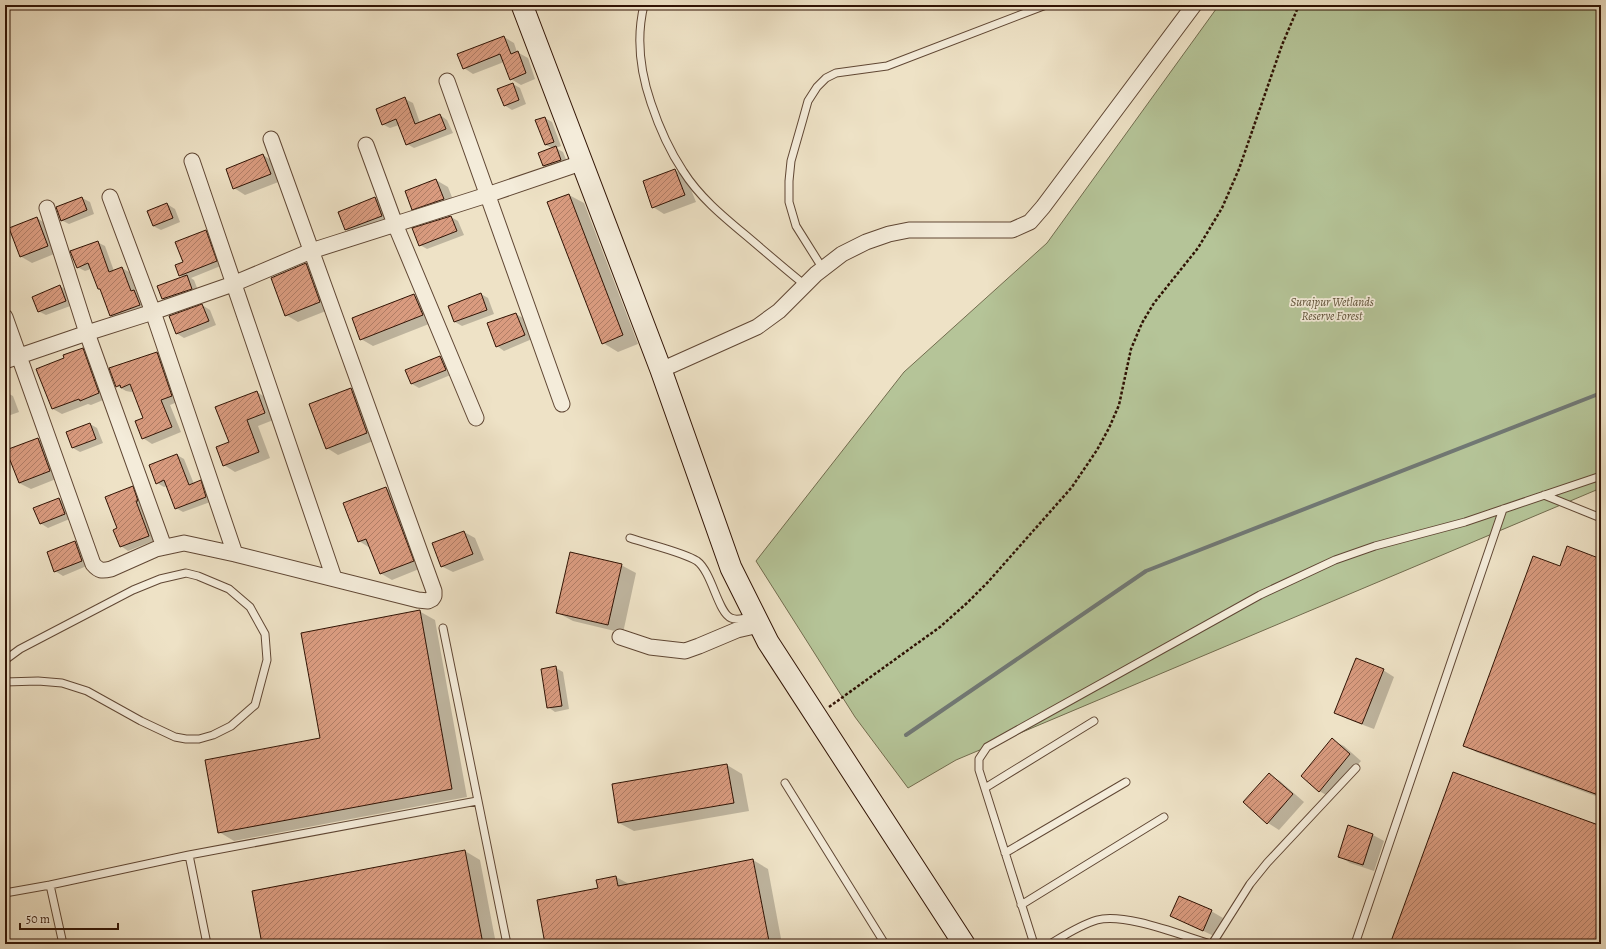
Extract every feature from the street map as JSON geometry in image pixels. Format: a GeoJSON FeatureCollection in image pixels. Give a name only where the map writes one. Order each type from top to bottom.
{"type":"FeatureCollection","features":[{"type":"Feature","properties":{"kind":"main road"},"geometry":{"type":"LineString","coordinates":[[522,5],[661,370],[731,568],[768,642],[964,944]]}},
{"type":"Feature","properties":{"kind":"street"},"geometry":{"type":"LineString","coordinates":[[661,370],[757,327],[779,311],[805,285],[842,254],[866,242],[889,234],[909,230],[1012,230],[1030,222],[1043,208],[1194,5]]}},
{"type":"Feature","properties":{"kind":"street"},"geometry":{"type":"LineString","coordinates":[[447,81],[562,404]]}},
{"type":"Feature","properties":{"kind":"street"},"geometry":{"type":"LineString","coordinates":[[5,317],[20,355],[93,564],[97,569],[103,571],[156,549],[184,543],[334,578],[418,600],[432,600],[434,591],[271,139]]}},
{"type":"Feature","properties":{"kind":"street"},"geometry":{"type":"LineString","coordinates":[[366,145],[395,224],[476,418]]}},
{"type":"Feature","properties":{"kind":"street"},"geometry":{"type":"LineString","coordinates":[[192,161],[334,578]]}},
{"type":"Feature","properties":{"kind":"street"},"geometry":{"type":"LineString","coordinates":[[5,361],[233,284],[311,252],[581,163]]}},
{"type":"Feature","properties":{"kind":"street"},"geometry":{"type":"LineString","coordinates":[[110,197],[153,312],[235,554]]}},
{"type":"Feature","properties":{"kind":"street"},"geometry":{"type":"LineString","coordinates":[[47,208],[87,333],[164,547]]}},
{"type":"Feature","properties":{"kind":"street"},"geometry":{"type":"LineString","coordinates":[[620,637],[650,647],[685,651],[700,646],[757,620]]}},
{"type":"Feature","properties":{"kind":"lane"},"geometry":{"type":"LineString","coordinates":[[644,5],[639,33],[644,82],[666,143],[684,173],[720,214],[805,285]]}},
{"type":"Feature","properties":{"kind":"lane"},"geometry":{"type":"LineString","coordinates":[[823,269],[796,226],[789,202],[791,160],[808,101],[817,87],[826,78],[836,73],[886,66],[1046,5]]}},
{"type":"Feature","properties":{"kind":"lane"},"geometry":{"type":"LineString","coordinates":[[1034,944],[980,770],[979,760],[987,747],[1260,596],[1335,560],[1375,546],[1465,522],[1601,476]]}},
{"type":"Feature","properties":{"kind":"lane"},"geometry":{"type":"LineString","coordinates":[[1544,495],[1601,518]]}},
{"type":"Feature","properties":{"kind":"lane"},"geometry":{"type":"LineString","coordinates":[[1355,944],[1503,509]]}},
{"type":"Feature","properties":{"kind":"lane"},"geometry":{"type":"LineString","coordinates":[[630,538],[686,556],[697,562],[706,571],[724,613],[731,618],[757,620]]}},
{"type":"Feature","properties":{"kind":"lane"},"geometry":{"type":"LineString","coordinates":[[5,660],[20,649],[133,590],[160,579],[186,573],[198,576],[229,589],[250,607],[265,634],[267,660],[255,705],[231,726],[214,735],[199,738],[186,739],[175,737],[141,721],[87,691],[62,683],[38,681],[5,682]]}},
{"type":"Feature","properties":{"kind":"lane"},"geometry":{"type":"LineString","coordinates":[[443,628],[507,944]]}},
{"type":"Feature","properties":{"kind":"lane"},"geometry":{"type":"LineString","coordinates":[[985,788],[1094,721]]}},
{"type":"Feature","properties":{"kind":"lane"},"geometry":{"type":"LineString","coordinates":[[1050,944],[1086,924],[1110,918],[1129,920],[1212,944],[1250,884],[1267,863],[1356,768]]}},
{"type":"Feature","properties":{"kind":"lane"},"geometry":{"type":"LineString","coordinates":[[1005,853],[1126,782]]}},
{"type":"Feature","properties":{"kind":"lane"},"geometry":{"type":"LineString","coordinates":[[784,783],[885,944]]}},
{"type":"Feature","properties":{"kind":"lane"},"geometry":{"type":"LineString","coordinates":[[5,893],[50,885],[189,855],[478,801]]}},
{"type":"Feature","properties":{"kind":"lane"},"geometry":{"type":"LineString","coordinates":[[1021,905],[1164,818]]}},
{"type":"Feature","properties":{"kind":"lane"},"geometry":{"type":"LineString","coordinates":[[189,855],[207,944]]}},
{"type":"Feature","properties":{"kind":"lane"},"geometry":{"type":"LineString","coordinates":[[50,885],[63,944]]}},
{"type":"Feature","properties":{"kind":"path"},"geometry":{"type":"LineString","coordinates":[[816,716],[940,627],[967,603],[988,582],[1072,487],[1110,428],[1118,406],[1131,349],[1142,323],[1154,303],[1198,248],[1222,208],[1239,168],[1282,45],[1299,5]]}},
{"type":"Feature","properties":{"kind":"green space","name":"Surajpur Wetlands Reserve Forest"},"geometry":{"type":"Polygon","coordinates":[[[1219,5],[1601,5],[1601,488],[956,760],[908,788],[855,717],[756,561],[904,372],[1047,243],[1219,5]]]}},
{"type":"Feature","properties":{"kind":"building"},"geometry":{"type":"Polygon","coordinates":[[[504,36],[511,54],[518,51],[526,73],[510,80],[500,54],[463,69],[457,54],[504,36]]]}},
{"type":"Feature","properties":{"kind":"building"},"geometry":{"type":"Polygon","coordinates":[[[513,83],[519,100],[504,106],[497,89],[513,83]]]}},
{"type":"Feature","properties":{"kind":"building"},"geometry":{"type":"Polygon","coordinates":[[[405,97],[415,124],[440,114],[446,129],[406,145],[396,119],[382,125],[376,109],[405,97]]]}},
{"type":"Feature","properties":{"kind":"building"},"geometry":{"type":"Polygon","coordinates":[[[545,117],[554,142],[545,145],[535,120],[545,117]]]}},
{"type":"Feature","properties":{"kind":"building"},"geometry":{"type":"Polygon","coordinates":[[[556,146],[561,160],[543,166],[538,153],[556,146]]]}},
{"type":"Feature","properties":{"kind":"building"},"geometry":{"type":"Polygon","coordinates":[[[263,154],[271,174],[233,189],[226,169],[263,154]]]}},
{"type":"Feature","properties":{"kind":"building"},"geometry":{"type":"Polygon","coordinates":[[[675,169],[685,195],[652,208],[643,181],[675,169]]]}},
{"type":"Feature","properties":{"kind":"building"},"geometry":{"type":"Polygon","coordinates":[[[436,179],[444,199],[412,210],[405,191],[436,179]]]}},
{"type":"Feature","properties":{"kind":"building"},"geometry":{"type":"Polygon","coordinates":[[[569,194],[623,335],[602,344],[547,202],[569,194]]]}},
{"type":"Feature","properties":{"kind":"building"},"geometry":{"type":"Polygon","coordinates":[[[82,197],[87,210],[61,221],[56,207],[82,197]]]}},
{"type":"Feature","properties":{"kind":"building"},"geometry":{"type":"Polygon","coordinates":[[[375,197],[382,216],[345,230],[338,212],[375,197]]]}},
{"type":"Feature","properties":{"kind":"building"},"geometry":{"type":"Polygon","coordinates":[[[167,203],[173,218],[153,226],[147,211],[167,203]]]}},
{"type":"Feature","properties":{"kind":"building"},"geometry":{"type":"Polygon","coordinates":[[[451,216],[457,231],[419,246],[412,228],[451,216]]]}},
{"type":"Feature","properties":{"kind":"building"},"geometry":{"type":"Polygon","coordinates":[[[37,217],[48,246],[20,257],[9,228],[37,217]]]}},
{"type":"Feature","properties":{"kind":"building"},"geometry":{"type":"Polygon","coordinates":[[[206,230],[217,261],[179,276],[175,265],[183,262],[175,242],[206,230]]]}},
{"type":"Feature","properties":{"kind":"building"},"geometry":{"type":"Polygon","coordinates":[[[98,241],[109,272],[122,267],[131,291],[134,290],[140,305],[110,316],[88,263],[77,268],[70,251],[98,241]]]}},
{"type":"Feature","properties":{"kind":"building"},"geometry":{"type":"Polygon","coordinates":[[[306,263],[320,302],[285,316],[271,278],[306,263]]]}},
{"type":"Feature","properties":{"kind":"building"},"geometry":{"type":"Polygon","coordinates":[[[187,275],[192,289],[162,299],[157,286],[187,275]]]}},
{"type":"Feature","properties":{"kind":"building"},"geometry":{"type":"Polygon","coordinates":[[[60,285],[66,301],[38,312],[32,297],[60,285]]]}},
{"type":"Feature","properties":{"kind":"building"},"geometry":{"type":"Polygon","coordinates":[[[481,293],[487,310],[454,322],[448,306],[481,293]]]}},
{"type":"Feature","properties":{"kind":"building"},"geometry":{"type":"Polygon","coordinates":[[[414,294],[423,315],[360,340],[352,318],[414,294]]]}},
{"type":"Feature","properties":{"kind":"building"},"geometry":{"type":"Polygon","coordinates":[[[202,304],[209,321],[176,334],[169,316],[202,304]]]}},
{"type":"Feature","properties":{"kind":"building"},"geometry":{"type":"Polygon","coordinates":[[[516,313],[525,335],[496,347],[487,323],[516,313]]]}},
{"type":"Feature","properties":{"kind":"building"},"geometry":{"type":"Polygon","coordinates":[[[83,348],[99,393],[80,401],[79,399],[52,409],[36,369],[64,358],[63,355],[83,348]]]}},
{"type":"Feature","properties":{"kind":"building"},"geometry":{"type":"Polygon","coordinates":[[[157,352],[172,396],[161,400],[172,427],[142,439],[135,421],[143,418],[130,384],[121,388],[120,385],[116,387],[109,368],[157,352]]]}},
{"type":"Feature","properties":{"kind":"building"},"geometry":{"type":"Polygon","coordinates":[[[440,356],[446,370],[411,384],[405,370],[440,356]]]}},
{"type":"Feature","properties":{"kind":"building"},"geometry":{"type":"Polygon","coordinates":[[[351,388],[367,433],[326,449],[309,404],[351,388]]]}},
{"type":"Feature","properties":{"kind":"building"},"geometry":{"type":"Polygon","coordinates":[[[257,391],[265,413],[247,420],[259,452],[223,466],[216,447],[229,442],[215,407],[257,391]]]}},
{"type":"Feature","properties":{"kind":"building"},"geometry":{"type":"Polygon","coordinates":[[[90,423],[96,439],[72,448],[66,432],[90,423]]]}},
{"type":"Feature","properties":{"kind":"building"},"geometry":{"type":"Polygon","coordinates":[[[38,438],[50,471],[19,483],[6,450],[38,438]]]}},
{"type":"Feature","properties":{"kind":"building"},"geometry":{"type":"Polygon","coordinates":[[[177,454],[189,485],[201,480],[206,497],[175,509],[164,480],[156,484],[149,465],[177,454]]]}},
{"type":"Feature","properties":{"kind":"building"},"geometry":{"type":"Polygon","coordinates":[[[133,486],[138,501],[136,501],[149,536],[120,547],[113,530],[117,528],[105,497],[133,486]]]}},
{"type":"Feature","properties":{"kind":"building"},"geometry":{"type":"Polygon","coordinates":[[[386,487],[414,561],[380,574],[366,539],[358,542],[343,503],[386,487]]]}},
{"type":"Feature","properties":{"kind":"building"},"geometry":{"type":"Polygon","coordinates":[[[59,498],[65,514],[40,524],[33,508],[59,498]]]}},
{"type":"Feature","properties":{"kind":"building"},"geometry":{"type":"Polygon","coordinates":[[[464,531],[473,554],[441,567],[432,543],[464,531]]]}},
{"type":"Feature","properties":{"kind":"building"},"geometry":{"type":"Polygon","coordinates":[[[75,541],[82,561],[54,572],[47,552],[75,541]]]}},
{"type":"Feature","properties":{"kind":"building"},"geometry":{"type":"Polygon","coordinates":[[[1567,546],[1601,559],[1601,796],[1463,746],[1533,556],[1560,566],[1567,546]]]}},
{"type":"Feature","properties":{"kind":"building"},"geometry":{"type":"Polygon","coordinates":[[[570,552],[622,564],[608,625],[556,613],[570,552]]]}},
{"type":"Feature","properties":{"kind":"building"},"geometry":{"type":"Polygon","coordinates":[[[420,610],[452,789],[218,833],[205,760],[320,738],[301,633],[420,610]]]}},
{"type":"Feature","properties":{"kind":"building"},"geometry":{"type":"Polygon","coordinates":[[[1356,658],[1384,669],[1362,724],[1334,713],[1356,658]]]}},
{"type":"Feature","properties":{"kind":"building"},"geometry":{"type":"Polygon","coordinates":[[[556,666],[562,706],[547,708],[541,669],[556,666]]]}},
{"type":"Feature","properties":{"kind":"building"},"geometry":{"type":"Polygon","coordinates":[[[1332,738],[1350,754],[1319,792],[1301,776],[1332,738]]]}},
{"type":"Feature","properties":{"kind":"building"},"geometry":{"type":"Polygon","coordinates":[[[727,764],[734,803],[618,823],[612,784],[727,764]]]}},
{"type":"Feature","properties":{"kind":"building"},"geometry":{"type":"Polygon","coordinates":[[[1453,772],[1601,826],[1601,944],[1390,944],[1453,772]]]}},
{"type":"Feature","properties":{"kind":"building"},"geometry":{"type":"Polygon","coordinates":[[[1269,773],[1293,794],[1267,824],[1243,802],[1269,773]]]}},
{"type":"Feature","properties":{"kind":"building"},"geometry":{"type":"Polygon","coordinates":[[[1348,825],[1373,834],[1363,865],[1338,857],[1348,825]]]}},
{"type":"Feature","properties":{"kind":"building"},"geometry":{"type":"Polygon","coordinates":[[[465,850],[483,944],[262,944],[252,891],[465,850]]]}},
{"type":"Feature","properties":{"kind":"building"},"geometry":{"type":"Polygon","coordinates":[[[753,859],[769,941],[751,944],[545,944],[537,900],[598,888],[596,880],[616,876],[618,886],[753,859]]]}},
{"type":"Feature","properties":{"kind":"building"},"geometry":{"type":"Polygon","coordinates":[[[1179,896],[1212,910],[1203,931],[1170,916],[1179,896]]]}},
{"type":"Feature","properties":{"kind":"waterway"},"geometry":{"type":"LineString","coordinates":[[906,735],[1146,571],[1601,393]]}}]}
